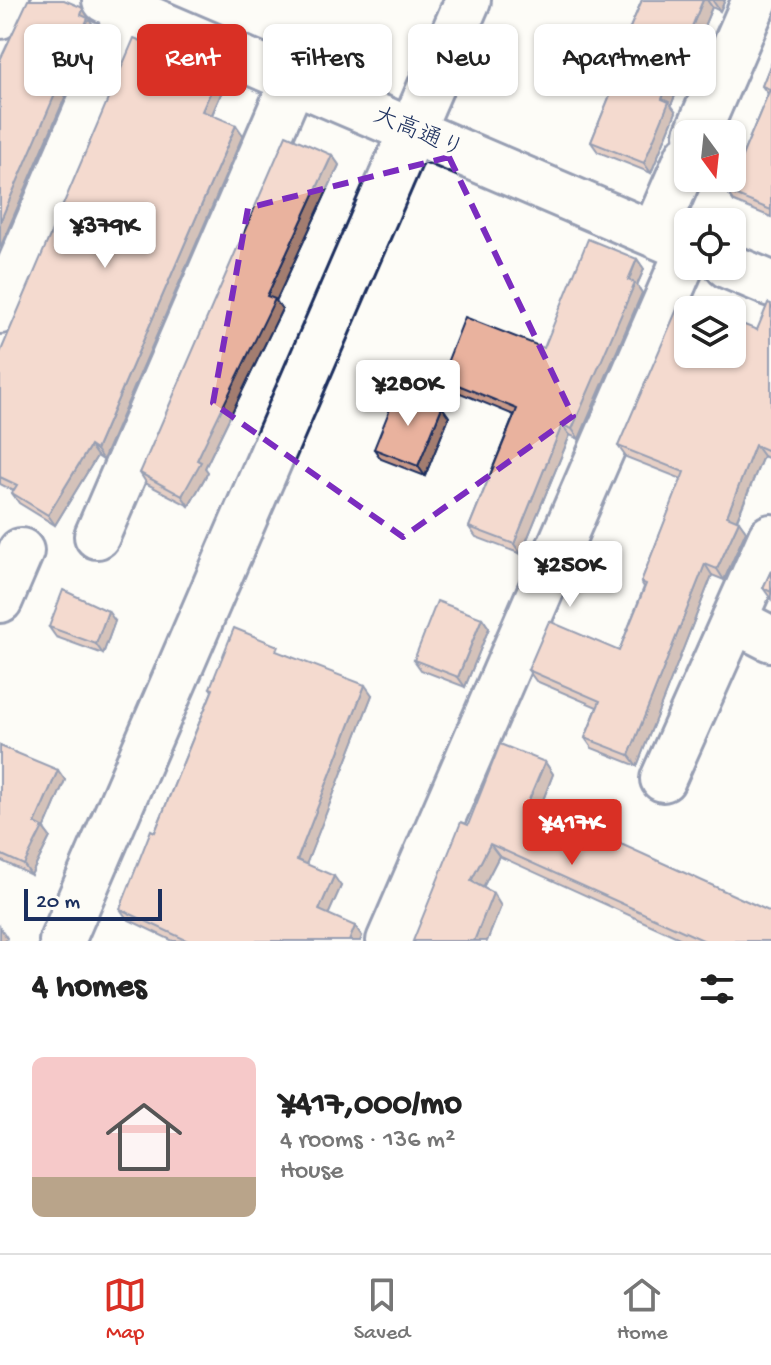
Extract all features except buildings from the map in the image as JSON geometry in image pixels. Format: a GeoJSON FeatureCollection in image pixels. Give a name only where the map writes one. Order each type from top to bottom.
{"type":"FeatureCollection","features":[{"type":"Feature","properties":{"kind":"street"},"geometry":{"type":"LineString","coordinates":[[0,16],[7,0]]}},
{"type":"Feature","properties":{"kind":"street"},"geometry":{"type":"LineString","coordinates":[[62,941],[468,0]]}},
{"type":"Feature","properties":{"kind":"street"},"geometry":{"type":"LineString","coordinates":[[703,120],[755,0]]}},
{"type":"Feature","properties":{"kind":"street"},"geometry":{"type":"LineString","coordinates":[[0,311],[123,3]]}},
{"type":"Feature","properties":{"kind":"street","name":"大高通り"},"geometry":{"type":"LineString","coordinates":[[123,3],[263,67]]}},
{"type":"Feature","properties":{"kind":"street"},"geometry":{"type":"LineString","coordinates":[[97,536],[287,96]]}},
{"type":"Feature","properties":{"kind":"street","name":"大高通り"},"geometry":{"type":"LineString","coordinates":[[328,96],[674,243]]}},
{"type":"Feature","properties":{"kind":"street"},"geometry":{"type":"LineString","coordinates":[[389,941],[674,251]]}},
{"type":"Feature","properties":{"kind":"street"},"geometry":{"type":"LineString","coordinates":[[746,274],[771,284]]}},
{"type":"Feature","properties":{"kind":"street"},"geometry":{"type":"LineString","coordinates":[[663,779],[752,629],[771,537]]}},
{"type":"Feature","properties":{"kind":"street"},"geometry":{"type":"LineString","coordinates":[[0,600],[21,551]]}},
{"type":"Feature","properties":{"kind":"highlighted area"},"geometry":{"type":"Polygon","coordinates":[[[449,157],[573,416],[403,537],[213,403],[248,208],[449,157]]]}}]}
